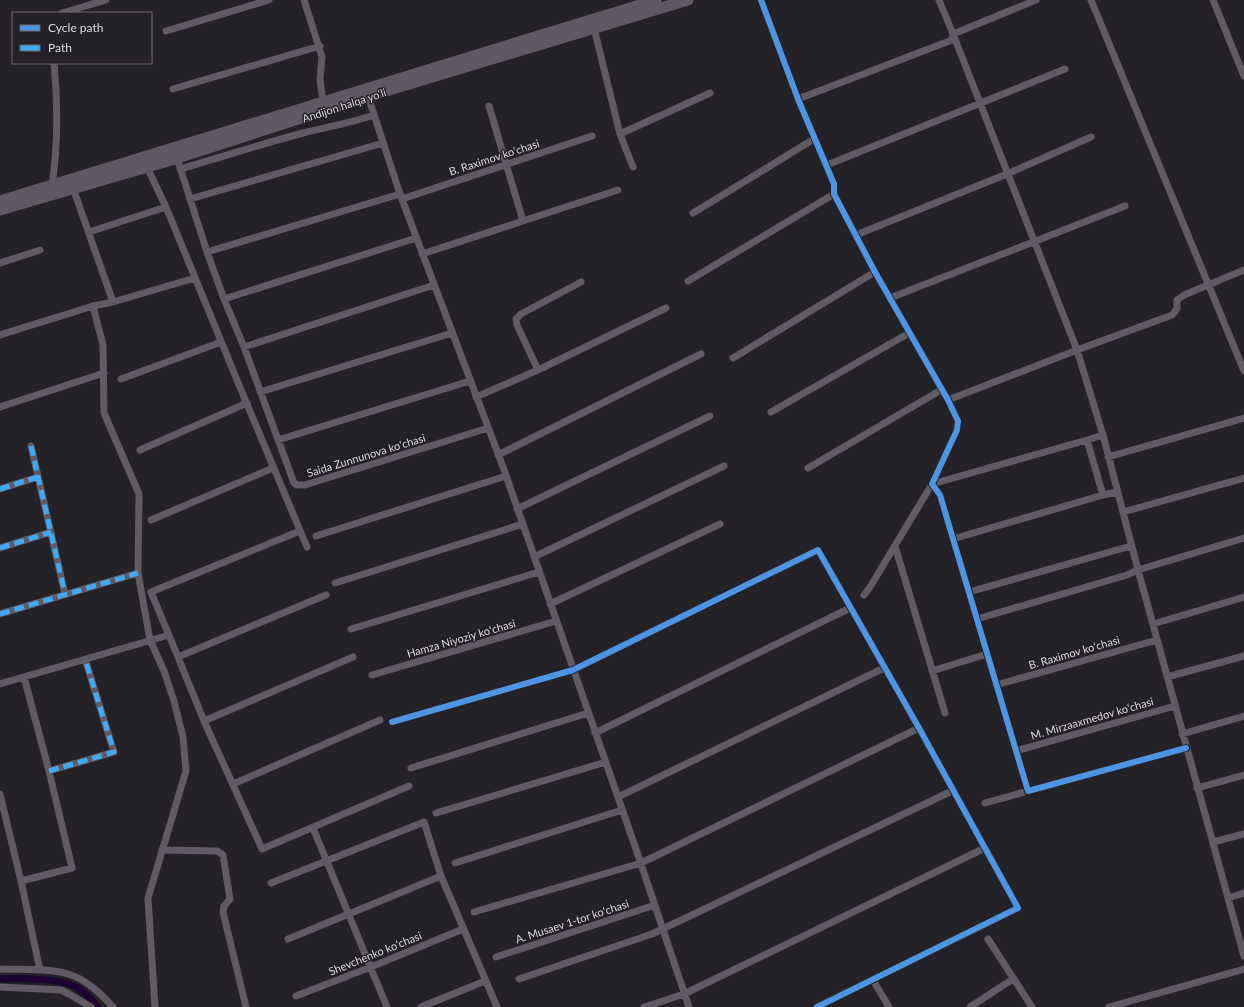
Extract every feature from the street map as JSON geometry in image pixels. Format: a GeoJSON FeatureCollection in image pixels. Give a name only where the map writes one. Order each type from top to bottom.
{"type":"FeatureCollection","features":[{"type":"Feature","properties":{"kind":"highway","name":"Andijon halqa yo‘li"},"geometry":{"type":"LineString","coordinates":[[0,210],[148,167],[178,163],[367,93],[656,0]]}},
{"type":"Feature","properties":{"kind":"highway","name":"Andijon halqa yo‘li"},"geometry":{"type":"LineString","coordinates":[[0,201],[323,102],[367,93],[688,0]]}},
{"type":"Feature","properties":{"kind":"street"},"geometry":{"type":"LineString","coordinates":[[65,12],[106,0]]}},
{"type":"Feature","properties":{"kind":"street"},"geometry":{"type":"LineString","coordinates":[[166,31],[269,0]]}},
{"type":"Feature","properties":{"kind":"street"},"geometry":{"type":"LineString","coordinates":[[304,0],[320,46],[322,57],[320,79],[323,102]]}},
{"type":"Feature","properties":{"kind":"street"},"geometry":{"type":"LineString","coordinates":[[762,0],[798,99],[814,139],[827,165],[834,184],[834,194],[875,272],[948,400],[958,421],[957,430],[932,484],[864,595]]}},
{"type":"Feature","properties":{"kind":"street"},"geometry":{"type":"LineString","coordinates":[[938,0],[953,34],[1077,350],[1103,435],[1152,624],[1244,954]]}},
{"type":"Feature","properties":{"kind":"street"},"geometry":{"type":"LineString","coordinates":[[953,34],[1036,0]]}},
{"type":"Feature","properties":{"kind":"street"},"geometry":{"type":"LineString","coordinates":[[1091,0],[1210,285],[1244,371]]}},
{"type":"Feature","properties":{"kind":"street"},"geometry":{"type":"LineString","coordinates":[[1213,0],[1244,76]]}},
{"type":"Feature","properties":{"kind":"street"},"geometry":{"type":"LineString","coordinates":[[594,28],[620,134],[633,167]]}},
{"type":"Feature","properties":{"kind":"street"},"geometry":{"type":"LineString","coordinates":[[798,99],[952,40],[953,34]]}},
{"type":"Feature","properties":{"kind":"street"},"geometry":{"type":"LineString","coordinates":[[173,89],[320,46]]}},
{"type":"Feature","properties":{"kind":"street"},"geometry":{"type":"LineString","coordinates":[[52,185],[56,157],[56,86],[54,64]]}},
{"type":"Feature","properties":{"kind":"street"},"geometry":{"type":"LineString","coordinates":[[827,165],[1065,69]]}},
{"type":"Feature","properties":{"kind":"street"},"geometry":{"type":"LineString","coordinates":[[367,93],[416,238],[523,524],[689,1007]]}},
{"type":"Feature","properties":{"kind":"street"},"geometry":{"type":"LineString","coordinates":[[620,134],[710,93]]}},
{"type":"Feature","properties":{"kind":"street"},"geometry":{"type":"LineString","coordinates":[[489,106],[524,221]]}},
{"type":"Feature","properties":{"kind":"street"},"geometry":{"type":"LineString","coordinates":[[374,115],[352,122],[178,163],[207,252],[278,440],[470,381]]}},
{"type":"Feature","properties":{"kind":"street","name":"B. Raximov koʻchasi"},"geometry":{"type":"LineString","coordinates":[[207,252],[506,165],[592,136]]}},
{"type":"Feature","properties":{"kind":"street"},"geometry":{"type":"LineString","coordinates":[[856,235],[1007,174],[1091,137]]}},
{"type":"Feature","properties":{"kind":"street"},"geometry":{"type":"LineString","coordinates":[[693,213],[814,139]]}},
{"type":"Feature","properties":{"kind":"street"},"geometry":{"type":"LineString","coordinates":[[190,199],[383,143]]}},
{"type":"Feature","properties":{"kind":"street"},"geometry":{"type":"LineString","coordinates":[[148,167],[166,207],[307,548]]}},
{"type":"Feature","properties":{"kind":"street"},"geometry":{"type":"LineString","coordinates":[[73,188],[113,302]]}},
{"type":"Feature","properties":{"kind":"street"},"geometry":{"type":"LineString","coordinates":[[422,254],[618,190]]}},
{"type":"Feature","properties":{"kind":"street"},"geometry":{"type":"LineString","coordinates":[[688,281],[834,194]]}},
{"type":"Feature","properties":{"kind":"street"},"geometry":{"type":"LineString","coordinates":[[890,298],[1125,206]]}},
{"type":"Feature","properties":{"kind":"street"},"geometry":{"type":"LineString","coordinates":[[89,232],[166,207]]}},
{"type":"Feature","properties":{"kind":"street"},"geometry":{"type":"LineString","coordinates":[[224,299],[416,238]]}},
{"type":"Feature","properties":{"kind":"street"},"geometry":{"type":"LineString","coordinates":[[0,263],[40,250]]}},
{"type":"Feature","properties":{"kind":"street"},"geometry":{"type":"LineString","coordinates":[[948,400],[1172,315],[1177,309],[1177,300],[1184,295],[1244,270]]}},
{"type":"Feature","properties":{"kind":"street"},"geometry":{"type":"LineString","coordinates":[[733,358],[875,272]]}},
{"type":"Feature","properties":{"kind":"street"},"geometry":{"type":"LineString","coordinates":[[0,335],[93,306],[113,302],[195,278]]}},
{"type":"Feature","properties":{"kind":"street"},"geometry":{"type":"LineString","coordinates":[[538,370],[517,325],[516,319],[521,314],[581,282]]}},
{"type":"Feature","properties":{"kind":"street"},"geometry":{"type":"LineString","coordinates":[[244,347],[434,286]]}},
{"type":"Feature","properties":{"kind":"street"},"geometry":{"type":"LineString","coordinates":[[93,306],[103,344],[104,413],[139,494],[138,573],[150,640],[164,671],[174,701],[183,737],[186,771],[148,898],[155,1007]]}},
{"type":"Feature","properties":{"kind":"street"},"geometry":{"type":"LineString","coordinates":[[476,397],[538,370],[666,308]]}},
{"type":"Feature","properties":{"kind":"street"},"geometry":{"type":"LineString","coordinates":[[260,392],[452,333]]}},
{"type":"Feature","properties":{"kind":"street"},"geometry":{"type":"LineString","coordinates":[[771,412],[909,333]]}},
{"type":"Feature","properties":{"kind":"street"},"geometry":{"type":"LineString","coordinates":[[122,380],[221,342]]}},
{"type":"Feature","properties":{"kind":"street"},"geometry":{"type":"LineString","coordinates":[[498,455],[701,354]]}},
{"type":"Feature","properties":{"kind":"street"},"geometry":{"type":"LineString","coordinates":[[0,407],[104,373]]}},
{"type":"Feature","properties":{"kind":"street"},"geometry":{"type":"LineString","coordinates":[[808,468],[941,390]]}},
{"type":"Feature","properties":{"kind":"street"},"geometry":{"type":"LineString","coordinates":[[140,450],[247,404]]}},
{"type":"Feature","properties":{"kind":"street"},"geometry":{"type":"LineString","coordinates":[[517,509],[710,416]]}},
{"type":"Feature","properties":{"kind":"street"},"geometry":{"type":"LineString","coordinates":[[1108,457],[1244,418]]}},
{"type":"Feature","properties":{"kind":"street","name":"Saida Zunnunova koʻchasi"},"geometry":{"type":"LineString","coordinates":[[278,440],[294,483],[297,486],[305,486],[488,428]]}},
{"type":"Feature","properties":{"kind":"street"},"geometry":{"type":"LineString","coordinates":[[932,484],[1103,435]]}},
{"type":"Feature","properties":{"kind":"street"},"geometry":{"type":"LineString","coordinates":[[1087,440],[1103,495]]}},
{"type":"Feature","properties":{"kind":"street"},"geometry":{"type":"LineString","coordinates":[[31,446],[65,594]]}},
{"type":"Feature","properties":{"kind":"street"},"geometry":{"type":"LineString","coordinates":[[534,557],[724,466]]}},
{"type":"Feature","properties":{"kind":"street"},"geometry":{"type":"LineString","coordinates":[[151,520],[273,468]]}},
{"type":"Feature","properties":{"kind":"street"},"geometry":{"type":"LineString","coordinates":[[316,536],[506,476]]}},
{"type":"Feature","properties":{"kind":"street"},"geometry":{"type":"LineString","coordinates":[[0,489],[38,477]]}},
{"type":"Feature","properties":{"kind":"street"},"geometry":{"type":"LineString","coordinates":[[1123,512],[1244,478]]}},
{"type":"Feature","properties":{"kind":"street"},"geometry":{"type":"LineString","coordinates":[[932,484],[940,495],[1028,791]]}},
{"type":"Feature","properties":{"kind":"street"},"geometry":{"type":"LineString","coordinates":[[953,539],[1117,492]]}},
{"type":"Feature","properties":{"kind":"street"},"geometry":{"type":"LineString","coordinates":[[335,583],[523,524]]}},
{"type":"Feature","properties":{"kind":"street"},"geometry":{"type":"LineString","coordinates":[[550,604],[720,524]]}},
{"type":"Feature","properties":{"kind":"street"},"geometry":{"type":"LineString","coordinates":[[300,531],[151,592],[204,721],[262,849],[409,786]]}},
{"type":"Feature","properties":{"kind":"street"},"geometry":{"type":"LineString","coordinates":[[0,548],[51,532]]}},
{"type":"Feature","properties":{"kind":"street"},"geometry":{"type":"LineString","coordinates":[[977,619],[1127,575],[1138,570],[1244,538]]}},
{"type":"Feature","properties":{"kind":"street"},"geometry":{"type":"LineString","coordinates":[[895,546],[945,713]]}},
{"type":"Feature","properties":{"kind":"street"},"geometry":{"type":"LineString","coordinates":[[969,592],[1131,546]]}},
{"type":"Feature","properties":{"kind":"street"},"geometry":{"type":"LineString","coordinates":[[392,722],[573,670],[818,550],[954,790],[1018,908],[817,1007]]}},
{"type":"Feature","properties":{"kind":"street"},"geometry":{"type":"LineString","coordinates":[[351,629],[539,572]]}},
{"type":"Feature","properties":{"kind":"street"},"geometry":{"type":"LineString","coordinates":[[0,614],[138,573]]}},
{"type":"Feature","properties":{"kind":"street"},"geometry":{"type":"LineString","coordinates":[[178,656],[326,595]]}},
{"type":"Feature","properties":{"kind":"street"},"geometry":{"type":"LineString","coordinates":[[1152,624],[1244,597]]}},
{"type":"Feature","properties":{"kind":"street"},"geometry":{"type":"LineString","coordinates":[[595,733],[850,608]]}},
{"type":"Feature","properties":{"kind":"street","name":"Hamza Niyoziy koʻchasi"},"geometry":{"type":"LineString","coordinates":[[372,675],[556,621]]}},
{"type":"Feature","properties":{"kind":"street"},"geometry":{"type":"LineString","coordinates":[[0,684],[169,635]]}},
{"type":"Feature","properties":{"kind":"street","name":"B. Raximov koʻchasi"},"geometry":{"type":"LineString","coordinates":[[996,685],[1157,640]]}},
{"type":"Feature","properties":{"kind":"street"},"geometry":{"type":"LineString","coordinates":[[932,671],[987,654]]}},
{"type":"Feature","properties":{"kind":"street"},"geometry":{"type":"LineString","coordinates":[[1167,677],[1244,656]]}},
{"type":"Feature","properties":{"kind":"street"},"geometry":{"type":"LineString","coordinates":[[204,721],[353,657]]}},
{"type":"Feature","properties":{"kind":"street"},"geometry":{"type":"LineString","coordinates":[[49,771],[114,752],[85,659]]}},
{"type":"Feature","properties":{"kind":"street"},"geometry":{"type":"LineString","coordinates":[[618,797],[884,668]]}},
{"type":"Feature","properties":{"kind":"street"},"geometry":{"type":"LineString","coordinates":[[21,881],[72,868],[49,771],[24,677]]}},
{"type":"Feature","properties":{"kind":"street","name":"M. Mirzaaxmedov koʻchasi"},"geometry":{"type":"LineString","coordinates":[[1016,751],[1175,706]]}},
{"type":"Feature","properties":{"kind":"street"},"geometry":{"type":"LineString","coordinates":[[411,768],[588,713]]}},
{"type":"Feature","properties":{"kind":"street"},"geometry":{"type":"LineString","coordinates":[[1182,734],[1244,716]]}},
{"type":"Feature","properties":{"kind":"street"},"geometry":{"type":"LineString","coordinates":[[233,784],[380,720]]}},
{"type":"Feature","properties":{"kind":"street"},"geometry":{"type":"LineString","coordinates":[[474,912],[641,864],[919,728]]}},
{"type":"Feature","properties":{"kind":"street"},"geometry":{"type":"LineString","coordinates":[[985,803],[1186,748]]}},
{"type":"Feature","properties":{"kind":"street"},"geometry":{"type":"LineString","coordinates":[[436,813],[606,762]]}},
{"type":"Feature","properties":{"kind":"street"},"geometry":{"type":"LineString","coordinates":[[1197,788],[1244,775]]}},
{"type":"Feature","properties":{"kind":"street"},"geometry":{"type":"LineString","coordinates":[[518,979],[652,934],[954,790]]}},
{"type":"Feature","properties":{"kind":"street"},"geometry":{"type":"LineString","coordinates":[[0,794],[40,970]]}},
{"type":"Feature","properties":{"kind":"street"},"geometry":{"type":"LineString","coordinates":[[455,863],[622,810]]}},
{"type":"Feature","properties":{"kind":"street"},"geometry":{"type":"LineString","coordinates":[[271,883],[424,822],[441,876],[497,1007]]}},
{"type":"Feature","properties":{"kind":"street"},"geometry":{"type":"LineString","coordinates":[[313,828],[387,1007]]}},
{"type":"Feature","properties":{"kind":"street"},"geometry":{"type":"LineString","coordinates":[[1213,842],[1244,834]]}},
{"type":"Feature","properties":{"kind":"street"},"geometry":{"type":"LineString","coordinates":[[644,1007],[684,994],[985,848]]}},
{"type":"Feature","properties":{"kind":"street"},"geometry":{"type":"LineString","coordinates":[[162,850],[217,851],[223,855],[230,899],[224,906],[223,912],[246,1007]]}},
{"type":"Feature","properties":{"kind":"street"},"geometry":{"type":"LineString","coordinates":[[288,939],[441,876]]}},
{"type":"Feature","properties":{"kind":"street"},"geometry":{"type":"LineString","coordinates":[[1228,898],[1244,894]]}},
{"type":"Feature","properties":{"kind":"street","name":"A. Musaev 1-tor koʻchasi"},"geometry":{"type":"LineString","coordinates":[[496,957],[655,905]]}},
{"type":"Feature","properties":{"kind":"street","name":"Shevchenko koʻchasi"},"geometry":{"type":"LineString","coordinates":[[296,996],[463,929]]}},
{"type":"Feature","properties":{"kind":"street"},"geometry":{"type":"LineString","coordinates":[[988,939],[1032,1007]]}},
{"type":"Feature","properties":{"kind":"street"},"geometry":{"type":"LineString","coordinates":[[0,969],[40,970],[68,974],[85,982],[105,998],[113,1007]]}},
{"type":"Feature","properties":{"kind":"street"},"geometry":{"type":"LineString","coordinates":[[1110,1007],[1244,969]]}},
{"type":"Feature","properties":{"kind":"street"},"geometry":{"type":"LineString","coordinates":[[970,1007],[1013,979]]}},
{"type":"Feature","properties":{"kind":"street"},"geometry":{"type":"LineString","coordinates":[[873,980],[889,1007]]}},
{"type":"Feature","properties":{"kind":"street"},"geometry":{"type":"LineString","coordinates":[[421,1007],[485,981]]}},
{"type":"Feature","properties":{"kind":"street"},"geometry":{"type":"LineString","coordinates":[[0,987],[61,990],[90,1007]]}},
{"type":"Feature","properties":{"kind":"waterway"},"geometry":{"type":"LineString","coordinates":[[0,979],[40,979],[61,982],[78,988],[84,992],[98,1007]]}},
{"type":"Feature","properties":{"kind":"marked path"},"geometry":{"type":"LineString","coordinates":[[31,446],[65,594]]}},
{"type":"Feature","properties":{"kind":"marked path"},"geometry":{"type":"LineString","coordinates":[[0,489],[38,477]]}},
{"type":"Feature","properties":{"kind":"marked path"},"geometry":{"type":"LineString","coordinates":[[0,548],[51,532]]}},
{"type":"Feature","properties":{"kind":"marked path"},"geometry":{"type":"LineString","coordinates":[[0,614],[138,573]]}},
{"type":"Feature","properties":{"kind":"marked path"},"geometry":{"type":"LineString","coordinates":[[49,771],[114,752],[85,659]]}},
{"type":"Feature","properties":{"kind":"cycle path"},"geometry":{"type":"LineString","coordinates":[[761,0],[798,99],[834,184],[834,194],[875,272],[948,400],[958,421],[957,430],[932,484],[940,495],[1028,791],[1186,748]]}},
{"type":"Feature","properties":{"kind":"cycle path"},"geometry":{"type":"LineString","coordinates":[[392,722],[573,670],[818,550],[919,728],[1018,908],[817,1007]]}}]}
